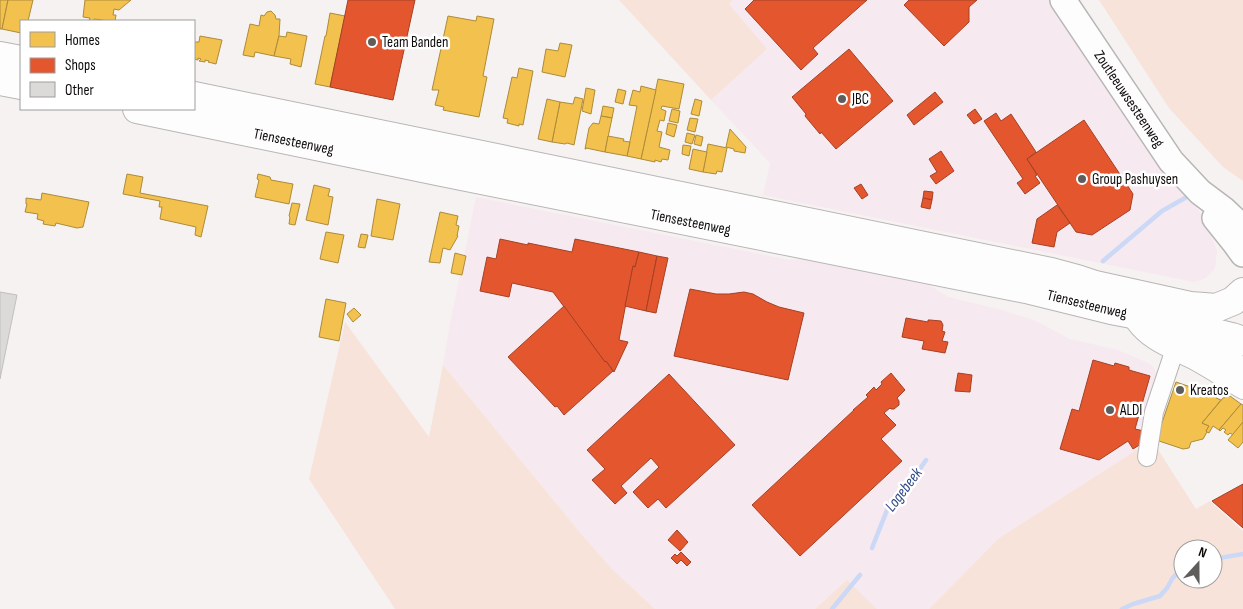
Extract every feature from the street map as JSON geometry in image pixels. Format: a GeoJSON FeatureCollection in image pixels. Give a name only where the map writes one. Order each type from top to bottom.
{"type":"FeatureCollection","features":[{"type":"Feature","properties":{"kind":"main road"},"geometry":{"type":"LineString","coordinates":[[0,56],[20,60]]}},
{"type":"Feature","properties":{"kind":"main road"},"geometry":{"type":"LineString","coordinates":[[0,80],[20,85]]}},
{"type":"Feature","properties":{"kind":"main road","name":"Tiensesteenweg"},"geometry":{"type":"LineString","coordinates":[[195,96],[1051,272],[1077,278],[1095,285],[1190,306],[1216,308],[1233,301],[1243,292]]}},
{"type":"Feature","properties":{"kind":"main road","name":"Tiensesteenweg"},"geometry":{"type":"LineString","coordinates":[[142,110],[997,283],[1243,339]]}},
{"type":"Feature","properties":{"kind":"main road"},"geometry":{"type":"LineString","coordinates":[[1243,298],[1241,311],[1243,339]]}},
{"type":"Feature","properties":{"kind":"main road"},"geometry":{"type":"LineString","coordinates":[[1111,310],[1135,322],[1181,339],[1243,372]]}},
{"type":"Feature","properties":{"kind":"street","name":"Zoutleeuwsesteenweg"},"geometry":{"type":"LineString","coordinates":[[1063,0],[1171,160],[1200,192],[1224,210],[1243,228]]}},
{"type":"Feature","properties":{"kind":"street","name":"Zoutleeuwsesteenweg"},"geometry":{"type":"LineString","coordinates":[[1200,192],[1214,218],[1243,254]]}},
{"type":"Feature","properties":{"kind":"street","name":"Tiensesteenweg"},"geometry":{"type":"LineString","coordinates":[[1135,322],[1141,331],[1156,342],[1192,360],[1243,390]]}},
{"type":"Feature","properties":{"kind":"street"},"geometry":{"type":"LineString","coordinates":[[1147,457],[1154,412],[1174,352]]}},
{"type":"Feature","properties":{"kind":"shaded area"},"geometry":{"type":"Polygon","coordinates":[[[619,0],[733,0],[729,4],[767,49],[711,100],[619,0]]]}},
{"type":"Feature","properties":{"kind":"shaded area"},"geometry":{"type":"Polygon","coordinates":[[[733,0],[1052,0],[1205,220],[1217,251],[1215,268],[1206,278],[1194,282],[763,195],[770,163],[711,100],[766,49],[729,4],[733,0]]]}},
{"type":"Feature","properties":{"kind":"shaded area"},"geometry":{"type":"Polygon","coordinates":[[[1099,0],[1243,0],[1243,181],[1223,167],[1169,108],[1099,0]]]}},
{"type":"Feature","properties":{"kind":"shaded area"},"geometry":{"type":"Polygon","coordinates":[[[476,197],[790,260],[818,258],[928,284],[948,297],[1002,310],[1036,321],[1070,339],[1118,350],[1150,364],[1157,372],[1143,446],[999,538],[929,609],[877,609],[847,580],[815,609],[655,609],[613,570],[582,535],[443,365],[476,197]]]}},
{"type":"Feature","properties":{"kind":"shaded area"},"geometry":{"type":"Polygon","coordinates":[[[345,322],[429,437],[443,365],[582,535],[613,570],[655,609],[395,609],[309,479],[345,322]]]}},
{"type":"Feature","properties":{"kind":"shaded area"},"geometry":{"type":"Polygon","coordinates":[[[1143,446],[1157,448],[1196,509],[1210,501],[1243,531],[1243,609],[929,609],[999,538],[1143,446]]]}},
{"type":"Feature","properties":{"kind":"shaded area"},"geometry":{"type":"Polygon","coordinates":[[[847,580],[877,609],[815,609],[847,580]]]}},
{"type":"Feature","properties":{"kind":"building: Homes"},"geometry":{"type":"Polygon","coordinates":[[[0,0],[8,0],[2,29],[0,29],[0,0]]]}},
{"type":"Feature","properties":{"kind":"building: Homes"},"geometry":{"type":"Polygon","coordinates":[[[8,0],[33,0],[28,20],[20,20],[20,33],[2,29],[8,0]]]}},
{"type":"Feature","properties":{"kind":"building: Homes"},"geometry":{"type":"Polygon","coordinates":[[[85,0],[131,0],[119,10],[114,9],[113,15],[116,15],[115,20],[89,20],[90,18],[83,17],[85,0]]]}},
{"type":"Feature","properties":{"kind":"building: Homes"},"geometry":{"type":"Polygon","coordinates":[[[271,11],[276,19],[280,19],[279,36],[274,56],[255,52],[254,57],[243,55],[250,24],[259,26],[261,15],[264,16],[267,12],[271,11]]]}},
{"type":"Feature","properties":{"kind":"building: Homes"},"geometry":{"type":"Polygon","coordinates":[[[330,13],[345,16],[330,87],[315,84],[330,13]]]}},
{"type":"Feature","properties":{"kind":"building: Homes"},"geometry":{"type":"Polygon","coordinates":[[[448,16],[476,21],[477,16],[494,19],[483,76],[487,77],[479,117],[443,110],[444,107],[435,105],[439,90],[432,90],[448,16]]]}},
{"type":"Feature","properties":{"kind":"building: Homes"},"geometry":{"type":"Polygon","coordinates":[[[287,32],[307,36],[301,67],[290,64],[291,59],[274,56],[279,36],[286,37],[287,32]]]}},
{"type":"Feature","properties":{"kind":"building: Homes"},"geometry":{"type":"Polygon","coordinates":[[[200,36],[222,40],[216,64],[205,60],[205,62],[199,61],[201,59],[198,58],[198,60],[195,59],[195,42],[199,42],[200,36]]]}},
{"type":"Feature","properties":{"kind":"building: Homes"},"geometry":{"type":"Polygon","coordinates":[[[560,43],[572,45],[565,77],[542,72],[546,49],[558,51],[560,43]]]}},
{"type":"Feature","properties":{"kind":"building: Homes"},"geometry":{"type":"Polygon","coordinates":[[[519,68],[533,71],[523,125],[519,124],[519,126],[507,123],[508,119],[503,118],[512,77],[517,78],[519,68]]]}},
{"type":"Feature","properties":{"kind":"building: Homes"},"geometry":{"type":"Polygon","coordinates":[[[658,79],[684,84],[679,109],[662,106],[661,109],[666,111],[664,121],[660,120],[657,131],[662,132],[659,147],[670,150],[668,160],[662,159],[661,162],[655,160],[655,162],[641,159],[658,79]]]}},
{"type":"Feature","properties":{"kind":"building: Homes"},"geometry":{"type":"Polygon","coordinates":[[[641,86],[656,90],[641,159],[627,156],[637,106],[629,105],[633,90],[640,92],[641,86]]]}},
{"type":"Feature","properties":{"kind":"building: Homes"},"geometry":{"type":"Polygon","coordinates":[[[586,88],[595,90],[591,114],[582,111],[586,88]]]}},
{"type":"Feature","properties":{"kind":"building: Homes"},"geometry":{"type":"Polygon","coordinates":[[[618,89],[626,91],[623,104],[615,102],[618,89]]]}},
{"type":"Feature","properties":{"kind":"building: Homes"},"geometry":{"type":"Polygon","coordinates":[[[575,97],[583,99],[574,145],[552,142],[560,102],[573,104],[575,97]]]}},
{"type":"Feature","properties":{"kind":"building: Homes"},"geometry":{"type":"Polygon","coordinates":[[[547,99],[560,102],[552,142],[538,139],[547,99]]]}},
{"type":"Feature","properties":{"kind":"building: Homes"},"geometry":{"type":"Polygon","coordinates":[[[695,99],[702,101],[699,116],[691,114],[695,99]]]}},
{"type":"Feature","properties":{"kind":"building: Homes"},"geometry":{"type":"Polygon","coordinates":[[[603,106],[614,108],[612,118],[601,116],[603,106]]]}},
{"type":"Feature","properties":{"kind":"building: Homes"},"geometry":{"type":"Polygon","coordinates":[[[672,109],[680,111],[678,123],[669,121],[672,109]]]}},
{"type":"Feature","properties":{"kind":"building: Homes"},"geometry":{"type":"Polygon","coordinates":[[[601,116],[612,118],[605,152],[585,149],[589,128],[593,123],[599,124],[601,116]]]}},
{"type":"Feature","properties":{"kind":"building: Homes"},"geometry":{"type":"Polygon","coordinates":[[[690,118],[698,119],[695,132],[687,130],[690,118]]]}},
{"type":"Feature","properties":{"kind":"building: Homes"},"geometry":{"type":"Polygon","coordinates":[[[668,123],[677,125],[674,137],[666,134],[668,123]]]}},
{"type":"Feature","properties":{"kind":"building: Homes"},"geometry":{"type":"Polygon","coordinates":[[[730,129],[746,147],[745,153],[726,147],[730,129]]]}},
{"type":"Feature","properties":{"kind":"building: Homes"},"geometry":{"type":"Polygon","coordinates":[[[687,133],[695,135],[692,144],[685,142],[687,133]]]}},
{"type":"Feature","properties":{"kind":"building: Homes"},"geometry":{"type":"Polygon","coordinates":[[[696,135],[703,137],[701,146],[694,144],[696,135]]]}},
{"type":"Feature","properties":{"kind":"building: Homes"},"geometry":{"type":"Polygon","coordinates":[[[608,136],[630,142],[627,156],[605,152],[608,136]]]}},
{"type":"Feature","properties":{"kind":"building: Homes"},"geometry":{"type":"Polygon","coordinates":[[[708,144],[727,148],[722,172],[717,171],[716,174],[703,172],[708,144]]]}},
{"type":"Feature","properties":{"kind":"building: Homes"},"geometry":{"type":"Polygon","coordinates":[[[683,145],[691,146],[689,156],[682,154],[683,145]]]}},
{"type":"Feature","properties":{"kind":"building: Homes"},"geometry":{"type":"Polygon","coordinates":[[[693,149],[707,152],[703,172],[689,169],[693,149]]]}},
{"type":"Feature","properties":{"kind":"building: Homes"},"geometry":{"type":"Polygon","coordinates":[[[127,174],[143,177],[140,193],[208,206],[201,237],[195,235],[196,227],[160,219],[162,207],[159,207],[160,201],[123,194],[127,174]]]}},
{"type":"Feature","properties":{"kind":"building: Homes"},"geometry":{"type":"Polygon","coordinates":[[[258,174],[270,177],[271,180],[293,184],[289,204],[255,197],[259,180],[257,179],[258,174]]]}},
{"type":"Feature","properties":{"kind":"building: Homes"},"geometry":{"type":"Polygon","coordinates":[[[314,185],[330,189],[328,196],[333,197],[328,225],[306,220],[314,185]]]}},
{"type":"Feature","properties":{"kind":"building: Homes"},"geometry":{"type":"Polygon","coordinates":[[[42,193],[89,202],[83,227],[77,228],[56,223],[55,226],[43,224],[44,221],[37,219],[38,214],[25,212],[26,198],[41,200],[42,193]]]}},
{"type":"Feature","properties":{"kind":"building: Homes"},"geometry":{"type":"Polygon","coordinates":[[[377,199],[400,204],[393,240],[371,236],[377,199]]]}},
{"type":"Feature","properties":{"kind":"building: Homes"},"geometry":{"type":"Polygon","coordinates":[[[292,203],[300,204],[295,225],[289,224],[292,203]]]}},
{"type":"Feature","properties":{"kind":"building: Homes"},"geometry":{"type":"Polygon","coordinates":[[[440,212],[458,216],[456,225],[459,226],[458,236],[450,250],[443,248],[440,263],[429,262],[440,212]]]}},
{"type":"Feature","properties":{"kind":"building: Homes"},"geometry":{"type":"Polygon","coordinates":[[[326,232],[344,235],[338,263],[320,259],[326,232]]]}},
{"type":"Feature","properties":{"kind":"building: Homes"},"geometry":{"type":"Polygon","coordinates":[[[361,234],[368,235],[365,248],[358,247],[361,234]]]}},
{"type":"Feature","properties":{"kind":"building: Homes"},"geometry":{"type":"Polygon","coordinates":[[[455,253],[466,256],[462,275],[451,273],[455,253]]]}},
{"type":"Feature","properties":{"kind":"building: Homes"},"geometry":{"type":"Polygon","coordinates":[[[326,299],[346,303],[339,341],[319,337],[326,299]]]}},
{"type":"Feature","properties":{"kind":"building: Homes"},"geometry":{"type":"Polygon","coordinates":[[[354,308],[361,315],[353,322],[347,314],[354,308]]]}},
{"type":"Feature","properties":{"kind":"building: Homes"},"geometry":{"type":"Polygon","coordinates":[[[1176,382],[1217,396],[1216,398],[1221,400],[1202,423],[1209,426],[1203,439],[1191,442],[1189,448],[1183,449],[1156,440],[1176,382]]]}},
{"type":"Feature","properties":{"kind":"building: Homes"},"geometry":{"type":"Polygon","coordinates":[[[1230,396],[1241,404],[1219,430],[1213,426],[1209,433],[1207,432],[1209,426],[1202,423],[1223,398],[1230,396]]]}},
{"type":"Feature","properties":{"kind":"building: Homes"},"geometry":{"type":"Polygon","coordinates":[[[1241,404],[1243,405],[1243,422],[1233,435],[1230,433],[1228,435],[1224,432],[1226,430],[1223,428],[1220,431],[1219,430],[1241,404]]]}},
{"type":"Feature","properties":{"kind":"building: Homes"},"geometry":{"type":"Polygon","coordinates":[[[1243,422],[1243,442],[1238,448],[1228,440],[1243,422]]]}},
{"type":"Feature","properties":{"kind":"building: Shops","name":"Team Banden"},"geometry":{"type":"Polygon","coordinates":[[[348,0],[415,0],[393,100],[330,87],[348,0]]]}},
{"type":"Feature","properties":{"kind":"building: Shops"},"geometry":{"type":"Polygon","coordinates":[[[754,0],[867,0],[813,48],[818,54],[801,70],[745,9],[754,0]]]}},
{"type":"Feature","properties":{"kind":"building: Shops"},"geometry":{"type":"Polygon","coordinates":[[[909,0],[977,0],[969,7],[969,22],[944,46],[904,5],[909,0]]]}},
{"type":"Feature","properties":{"kind":"building: Shops","name":"JBC"},"geometry":{"type":"Polygon","coordinates":[[[849,49],[893,101],[836,149],[821,132],[820,134],[792,97],[849,49]]]}},
{"type":"Feature","properties":{"kind":"building: Shops"},"geometry":{"type":"Polygon","coordinates":[[[935,92],[943,102],[914,125],[907,115],[935,92]]]}},
{"type":"Feature","properties":{"kind":"building: Shops"},"geometry":{"type":"Polygon","coordinates":[[[975,109],[982,119],[974,124],[967,115],[975,109]]]}},
{"type":"Feature","properties":{"kind":"building: Shops"},"geometry":{"type":"Polygon","coordinates":[[[996,113],[1001,121],[1011,114],[1036,152],[1027,159],[1040,183],[1025,194],[1017,183],[1023,179],[984,121],[996,113]]]}},
{"type":"Feature","properties":{"kind":"building: Shops","name":"Group Pashuysen"},"geometry":{"type":"Polygon","coordinates":[[[1084,120],[1133,194],[1130,210],[1092,235],[1076,232],[1027,159],[1084,120]]]}},
{"type":"Feature","properties":{"kind":"building: Shops"},"geometry":{"type":"Polygon","coordinates":[[[941,151],[954,171],[936,184],[930,176],[937,172],[929,159],[941,151]]]}},
{"type":"Feature","properties":{"kind":"building: Shops"},"geometry":{"type":"Polygon","coordinates":[[[861,184],[868,195],[862,199],[854,188],[861,184]]]}},
{"type":"Feature","properties":{"kind":"building: Shops"},"geometry":{"type":"Polygon","coordinates":[[[924,191],[933,192],[932,200],[923,198],[924,191]]]}},
{"type":"Feature","properties":{"kind":"building: Shops"},"geometry":{"type":"Polygon","coordinates":[[[923,198],[932,200],[930,209],[921,207],[923,198]]]}},
{"type":"Feature","properties":{"kind":"building: Shops"},"geometry":{"type":"Polygon","coordinates":[[[1057,205],[1070,223],[1057,232],[1054,247],[1032,243],[1037,219],[1057,205]]]}},
{"type":"Feature","properties":{"kind":"building: Shops"},"geometry":{"type":"Polygon","coordinates":[[[500,239],[572,252],[575,239],[639,252],[635,267],[633,266],[619,340],[628,342],[614,372],[553,292],[512,283],[509,297],[480,291],[487,257],[496,259],[500,239]]]}},
{"type":"Feature","properties":{"kind":"building: Shops"},"geometry":{"type":"Polygon","coordinates":[[[639,252],[657,256],[646,311],[625,306],[633,266],[635,267],[639,252]]]}},
{"type":"Feature","properties":{"kind":"building: Shops"},"geometry":{"type":"Polygon","coordinates":[[[657,256],[668,258],[656,313],[646,311],[657,256]]]}},
{"type":"Feature","properties":{"kind":"building: Shops"},"geometry":{"type":"Polygon","coordinates":[[[690,289],[716,294],[744,292],[753,294],[779,307],[804,313],[788,380],[674,356],[690,289]]]}},
{"type":"Feature","properties":{"kind":"building: Shops"},"geometry":{"type":"Polygon","coordinates":[[[564,306],[613,371],[564,415],[508,357],[564,306]]]}},
{"type":"Feature","properties":{"kind":"building: Shops"},"geometry":{"type":"Polygon","coordinates":[[[906,318],[928,322],[928,320],[941,321],[943,325],[942,331],[945,332],[942,341],[948,342],[945,353],[922,349],[924,341],[902,337],[906,318]]]}},
{"type":"Feature","properties":{"kind":"building: Shops","name":"ALDI"},"geometry":{"type":"Polygon","coordinates":[[[1093,360],[1114,366],[1115,363],[1129,367],[1129,370],[1150,376],[1135,429],[1144,431],[1141,444],[1133,449],[1128,441],[1099,460],[1060,449],[1072,409],[1079,411],[1093,360]]]}},
{"type":"Feature","properties":{"kind":"building: Shops"},"geometry":{"type":"Polygon","coordinates":[[[891,373],[905,390],[897,398],[899,405],[894,409],[890,408],[884,413],[896,425],[881,439],[902,461],[800,556],[752,505],[868,397],[866,395],[874,387],[876,390],[882,384],[881,382],[891,373]]]}},
{"type":"Feature","properties":{"kind":"building: Shops"},"geometry":{"type":"Polygon","coordinates":[[[958,373],[972,375],[970,392],[955,391],[958,373]]]}},
{"type":"Feature","properties":{"kind":"building: Shops"},"geometry":{"type":"Polygon","coordinates":[[[669,374],[735,445],[666,508],[658,499],[648,508],[633,492],[659,467],[651,458],[621,486],[627,493],[615,504],[592,480],[605,469],[587,450],[669,374]]]}},
{"type":"Feature","properties":{"kind":"building: Shops"},"geometry":{"type":"Polygon","coordinates":[[[1243,484],[1243,528],[1212,501],[1243,484]]]}},
{"type":"Feature","properties":{"kind":"building: Shops"},"geometry":{"type":"Polygon","coordinates":[[[677,530],[688,542],[680,551],[668,540],[677,530]]]}},
{"type":"Feature","properties":{"kind":"building: Shops"},"geometry":{"type":"Polygon","coordinates":[[[681,552],[691,562],[687,566],[681,560],[677,564],[671,558],[681,552]]]}},
{"type":"Feature","properties":{"kind":"building: Other"},"geometry":{"type":"Polygon","coordinates":[[[0,292],[17,295],[0,379],[0,292]]]}},
{"type":"Feature","properties":{"kind":"waterway","name":"Logebeek"},"geometry":{"type":"LineString","coordinates":[[1103,261],[1162,211],[1185,198]]}},
{"type":"Feature","properties":{"kind":"waterway","name":"Logebeek"},"geometry":{"type":"LineString","coordinates":[[872,548],[889,505],[913,479],[926,460]]}},
{"type":"Feature","properties":{"kind":"waterway"},"geometry":{"type":"LineString","coordinates":[[1223,557],[1243,554]]}},
{"type":"Feature","properties":{"kind":"waterway","name":"Logebeek"},"geometry":{"type":"LineString","coordinates":[[832,609],[860,575]]}},
{"type":"Feature","properties":{"kind":"waterway"},"geometry":{"type":"LineString","coordinates":[[1122,609],[1160,596],[1173,578]]}},
{"type":"Feature","properties":{"kind":"place","name":"Team Banden"},"geometry":{"type":"Point","coordinates":[372,42]}},
{"type":"Feature","properties":{"kind":"place","name":"JBC"},"geometry":{"type":"Point","coordinates":[842,99]}},
{"type":"Feature","properties":{"kind":"place","name":"Group Pashuysen"},"geometry":{"type":"Point","coordinates":[1082,179]}},
{"type":"Feature","properties":{"kind":"place","name":"Kreatos"},"geometry":{"type":"Point","coordinates":[1180,390]}},
{"type":"Feature","properties":{"kind":"place","name":"ALDI"},"geometry":{"type":"Point","coordinates":[1110,410]}}]}
